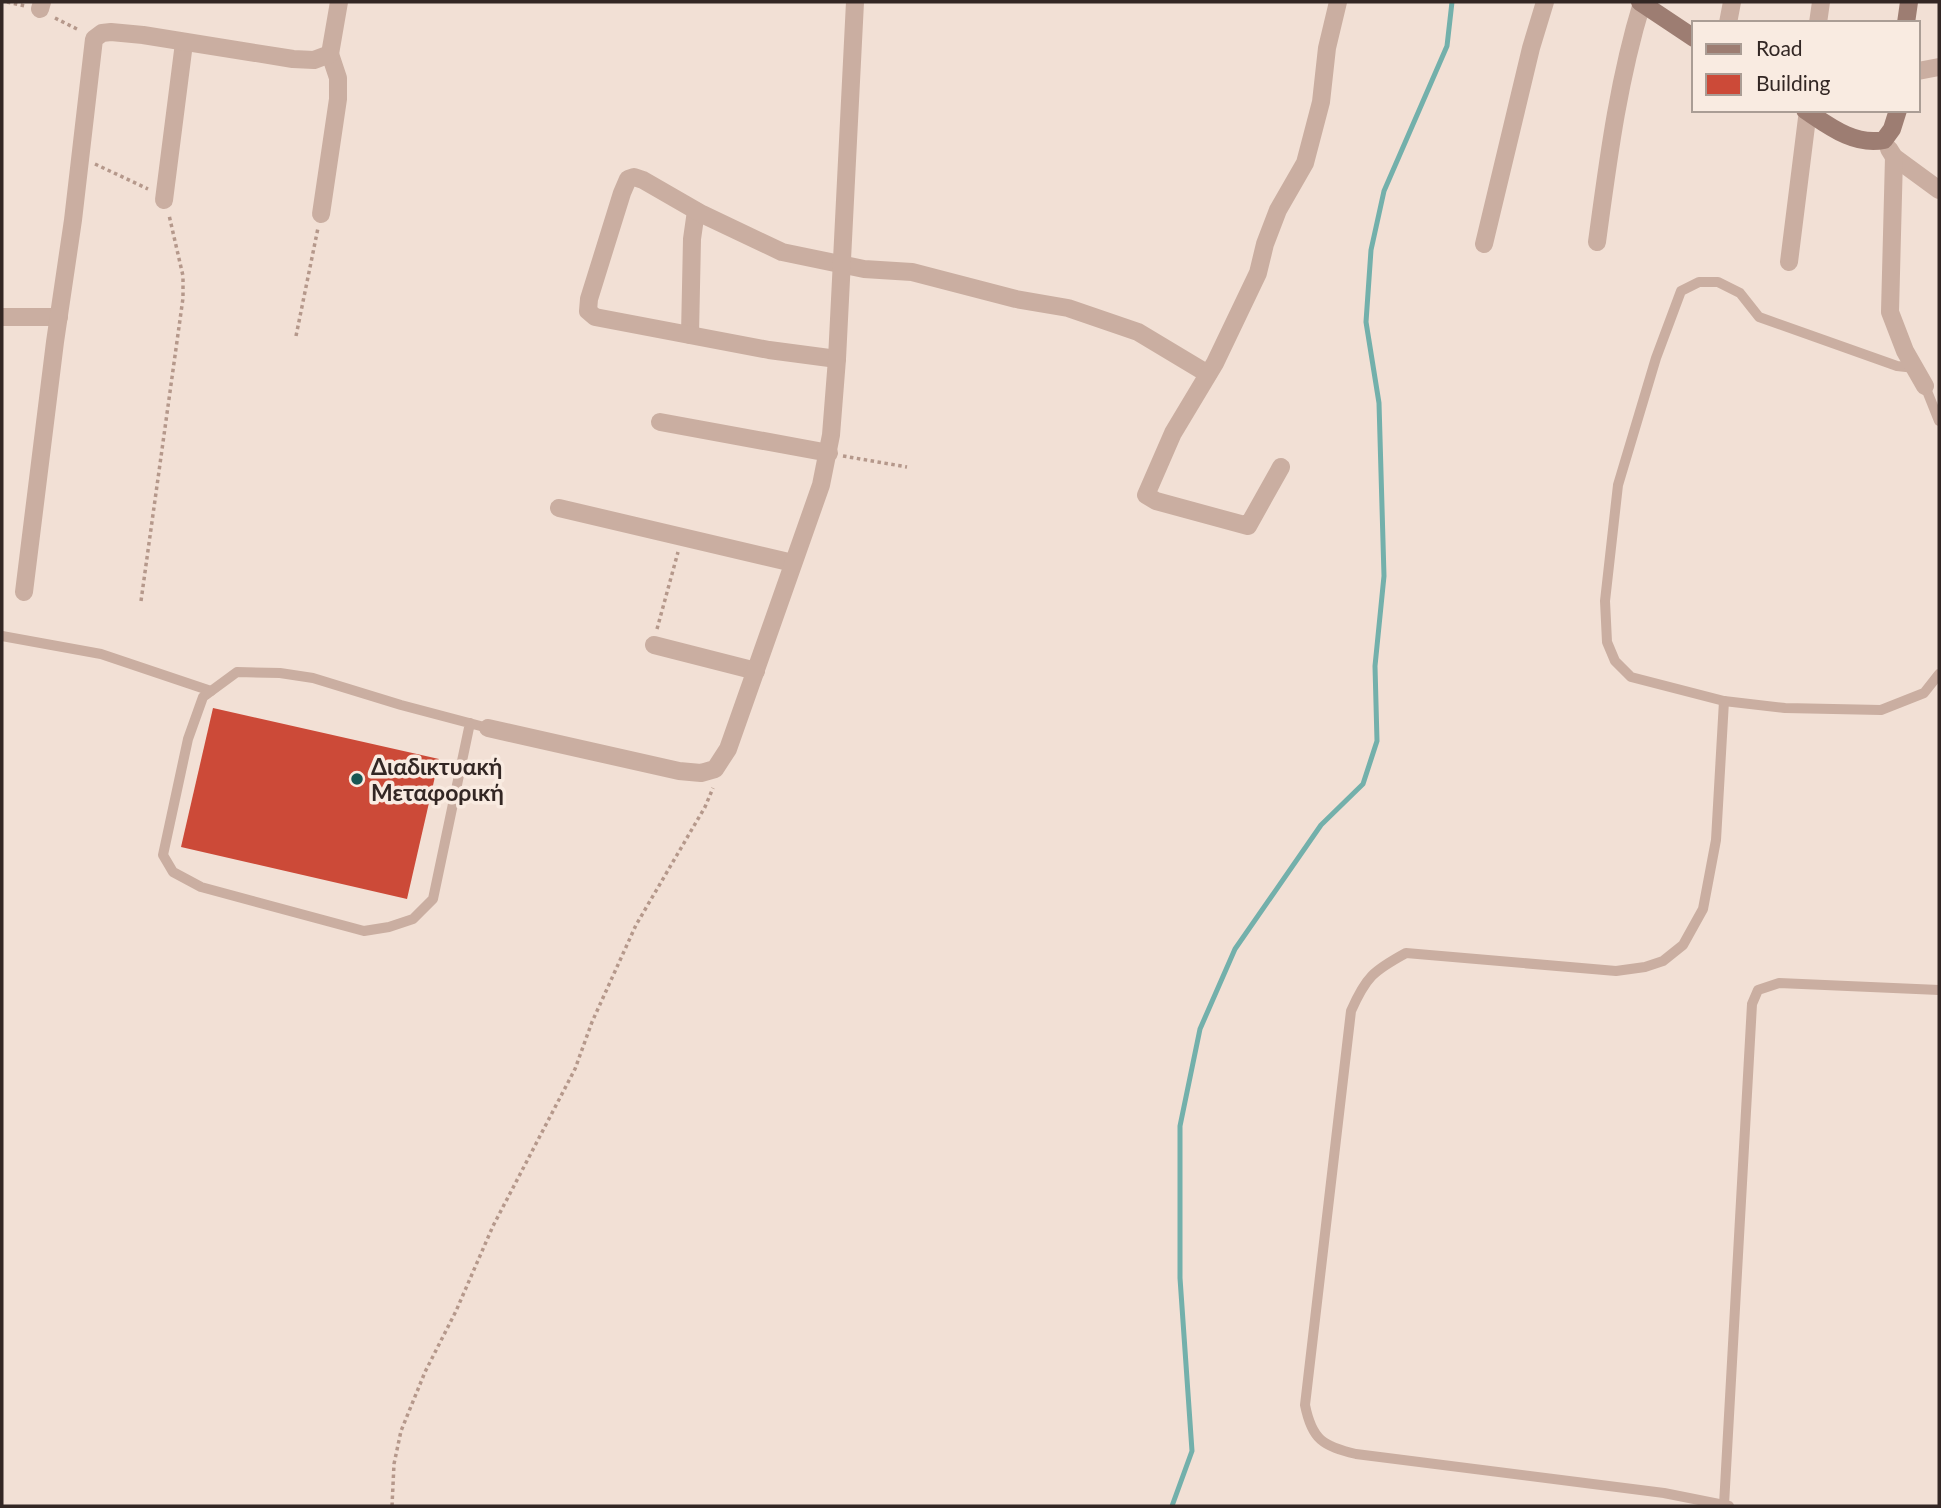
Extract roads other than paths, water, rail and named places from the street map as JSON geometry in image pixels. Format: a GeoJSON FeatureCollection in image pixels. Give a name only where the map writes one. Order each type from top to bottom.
{"type":"FeatureCollection","features":[{"type":"Feature","properties":{"kind":"street"},"geometry":{"type":"LineString","coordinates":[[321,214],[338,99],[338,78],[330,54],[339,2]]}},
{"type":"Feature","properties":{"kind":"street"},"geometry":{"type":"LineString","coordinates":[[488,728],[679,771],[701,773],[715,769],[728,749],[821,485],[829,453],[837,359],[855,2]]}},
{"type":"Feature","properties":{"kind":"street"},"geometry":{"type":"LineString","coordinates":[[1281,467],[1248,526],[1146,495],[1173,433],[1208,374],[1258,273],[1265,244],[1278,210],[1305,163],[1321,102],[1327,48],[1338,2]]}},
{"type":"Feature","properties":{"kind":"street"},"geometry":{"type":"LineString","coordinates":[[1484,244],[1531,48],[1545,2]]}},
{"type":"Feature","properties":{"kind":"street"},"geometry":{"type":"LineString","coordinates":[[1597,242],[1619,97],[1641,2],[1692,37]]}},
{"type":"Feature","properties":{"kind":"street"},"geometry":{"type":"LineString","coordinates":[[1728,21],[1732,2]]}},
{"type":"Feature","properties":{"kind":"street"},"geometry":{"type":"LineString","coordinates":[[1818,21],[1821,2]]}},
{"type":"Feature","properties":{"kind":"street"},"geometry":{"type":"LineString","coordinates":[[1906,21],[1909,2]]}},
{"type":"Feature","properties":{"kind":"street"},"geometry":{"type":"LineString","coordinates":[[24,592],[94,39],[103,33],[111,32],[293,59],[314,60],[330,54]]}},
{"type":"Feature","properties":{"kind":"street"},"geometry":{"type":"LineString","coordinates":[[164,200],[184,43]]}},
{"type":"Feature","properties":{"kind":"street"},"geometry":{"type":"LineString","coordinates":[[1920,71],[1939,67]]}},
{"type":"Feature","properties":{"kind":"street"},"geometry":{"type":"LineString","coordinates":[[1789,262],[1807,112]]}},
{"type":"Feature","properties":{"kind":"street"},"geometry":{"type":"LineString","coordinates":[[1809,112],[1841,133],[1863,141],[1884,140]]}},
{"type":"Feature","properties":{"kind":"street"},"geometry":{"type":"LineString","coordinates":[[1884,140],[1892,129],[1897,112]]}},
{"type":"Feature","properties":{"kind":"street"},"geometry":{"type":"LineString","coordinates":[[1884,140],[1894,157],[1939,190]]}},
{"type":"Feature","properties":{"kind":"street"},"geometry":{"type":"LineString","coordinates":[[1894,157],[1889,312],[1905,351],[1924,386]]}},
{"type":"Feature","properties":{"kind":"street"},"geometry":{"type":"LineString","coordinates":[[837,359],[782,352],[594,317],[588,311],[589,299],[628,179],[634,177],[643,180],[696,211],[782,252],[864,269],[912,272],[1016,299],[1079,311],[1138,332],[1208,374]]}},
{"type":"Feature","properties":{"kind":"street"},"geometry":{"type":"LineString","coordinates":[[690,335],[692,239],[696,211]]}},
{"type":"Feature","properties":{"kind":"street"},"geometry":{"type":"LineString","coordinates":[[809,259],[842,236]]}},
{"type":"Feature","properties":{"kind":"street"},"geometry":{"type":"LineString","coordinates":[[2,317],[59,317]]}},
{"type":"Feature","properties":{"kind":"street"},"geometry":{"type":"LineString","coordinates":[[660,422],[829,453]]}},
{"type":"Feature","properties":{"kind":"street"},"geometry":{"type":"LineString","coordinates":[[559,508],[793,564]]}},
{"type":"Feature","properties":{"kind":"street"},"geometry":{"type":"LineString","coordinates":[[654,645],[756,671]]}},
{"type":"Feature","properties":{"kind":"lane"},"geometry":{"type":"LineString","coordinates":[[1915,368],[1897,366],[1759,317],[1740,293],[1718,282],[1699,282],[1681,291],[1656,358],[1618,485],[1605,601],[1607,642],[1615,661],[1631,677],[1724,701],[1785,708],[1881,710],[1924,694],[1939,674]]}},
{"type":"Feature","properties":{"kind":"lane"},"geometry":{"type":"LineString","coordinates":[[1924,386],[1939,421]]}},
{"type":"Feature","properties":{"kind":"lane"},"geometry":{"type":"LineString","coordinates":[[2,636],[101,654],[211,691]]}},
{"type":"Feature","properties":{"kind":"lane"},"geometry":{"type":"LineString","coordinates":[[470,723],[433,899],[413,919],[364,932],[201,887],[173,872],[163,855],[188,739],[203,697],[237,672],[280,673],[313,678],[488,728]]}},
{"type":"Feature","properties":{"kind":"lane"},"geometry":{"type":"LineString","coordinates":[[1724,701],[1716,841],[1703,909],[1683,945],[1663,961],[1645,967],[1616,971],[1406,953],[1378,968],[1362,985],[1351,1012],[1305,1405],[1309,1426],[1318,1438],[1332,1448],[1344,1451],[1664,1493],[1726,1505],[1752,1004],[1758,990],[1779,983],[1939,990]]}},
{"type":"Feature","properties":{"kind":"waterway"},"geometry":{"type":"LineString","coordinates":[[1172,1506],[1192,1451],[1180,1278],[1180,1126],[1200,1029],[1235,949],[1321,825],[1363,784],[1377,741],[1375,666],[1384,576],[1379,403],[1366,322],[1371,250],[1384,191],[1447,46],[1452,2]]}},
{"type":"Feature","properties":{"kind":"place","name":"Διαδικτυακή Μεταφορική"},"geometry":{"type":"Point","coordinates":[357,779]}}]}
